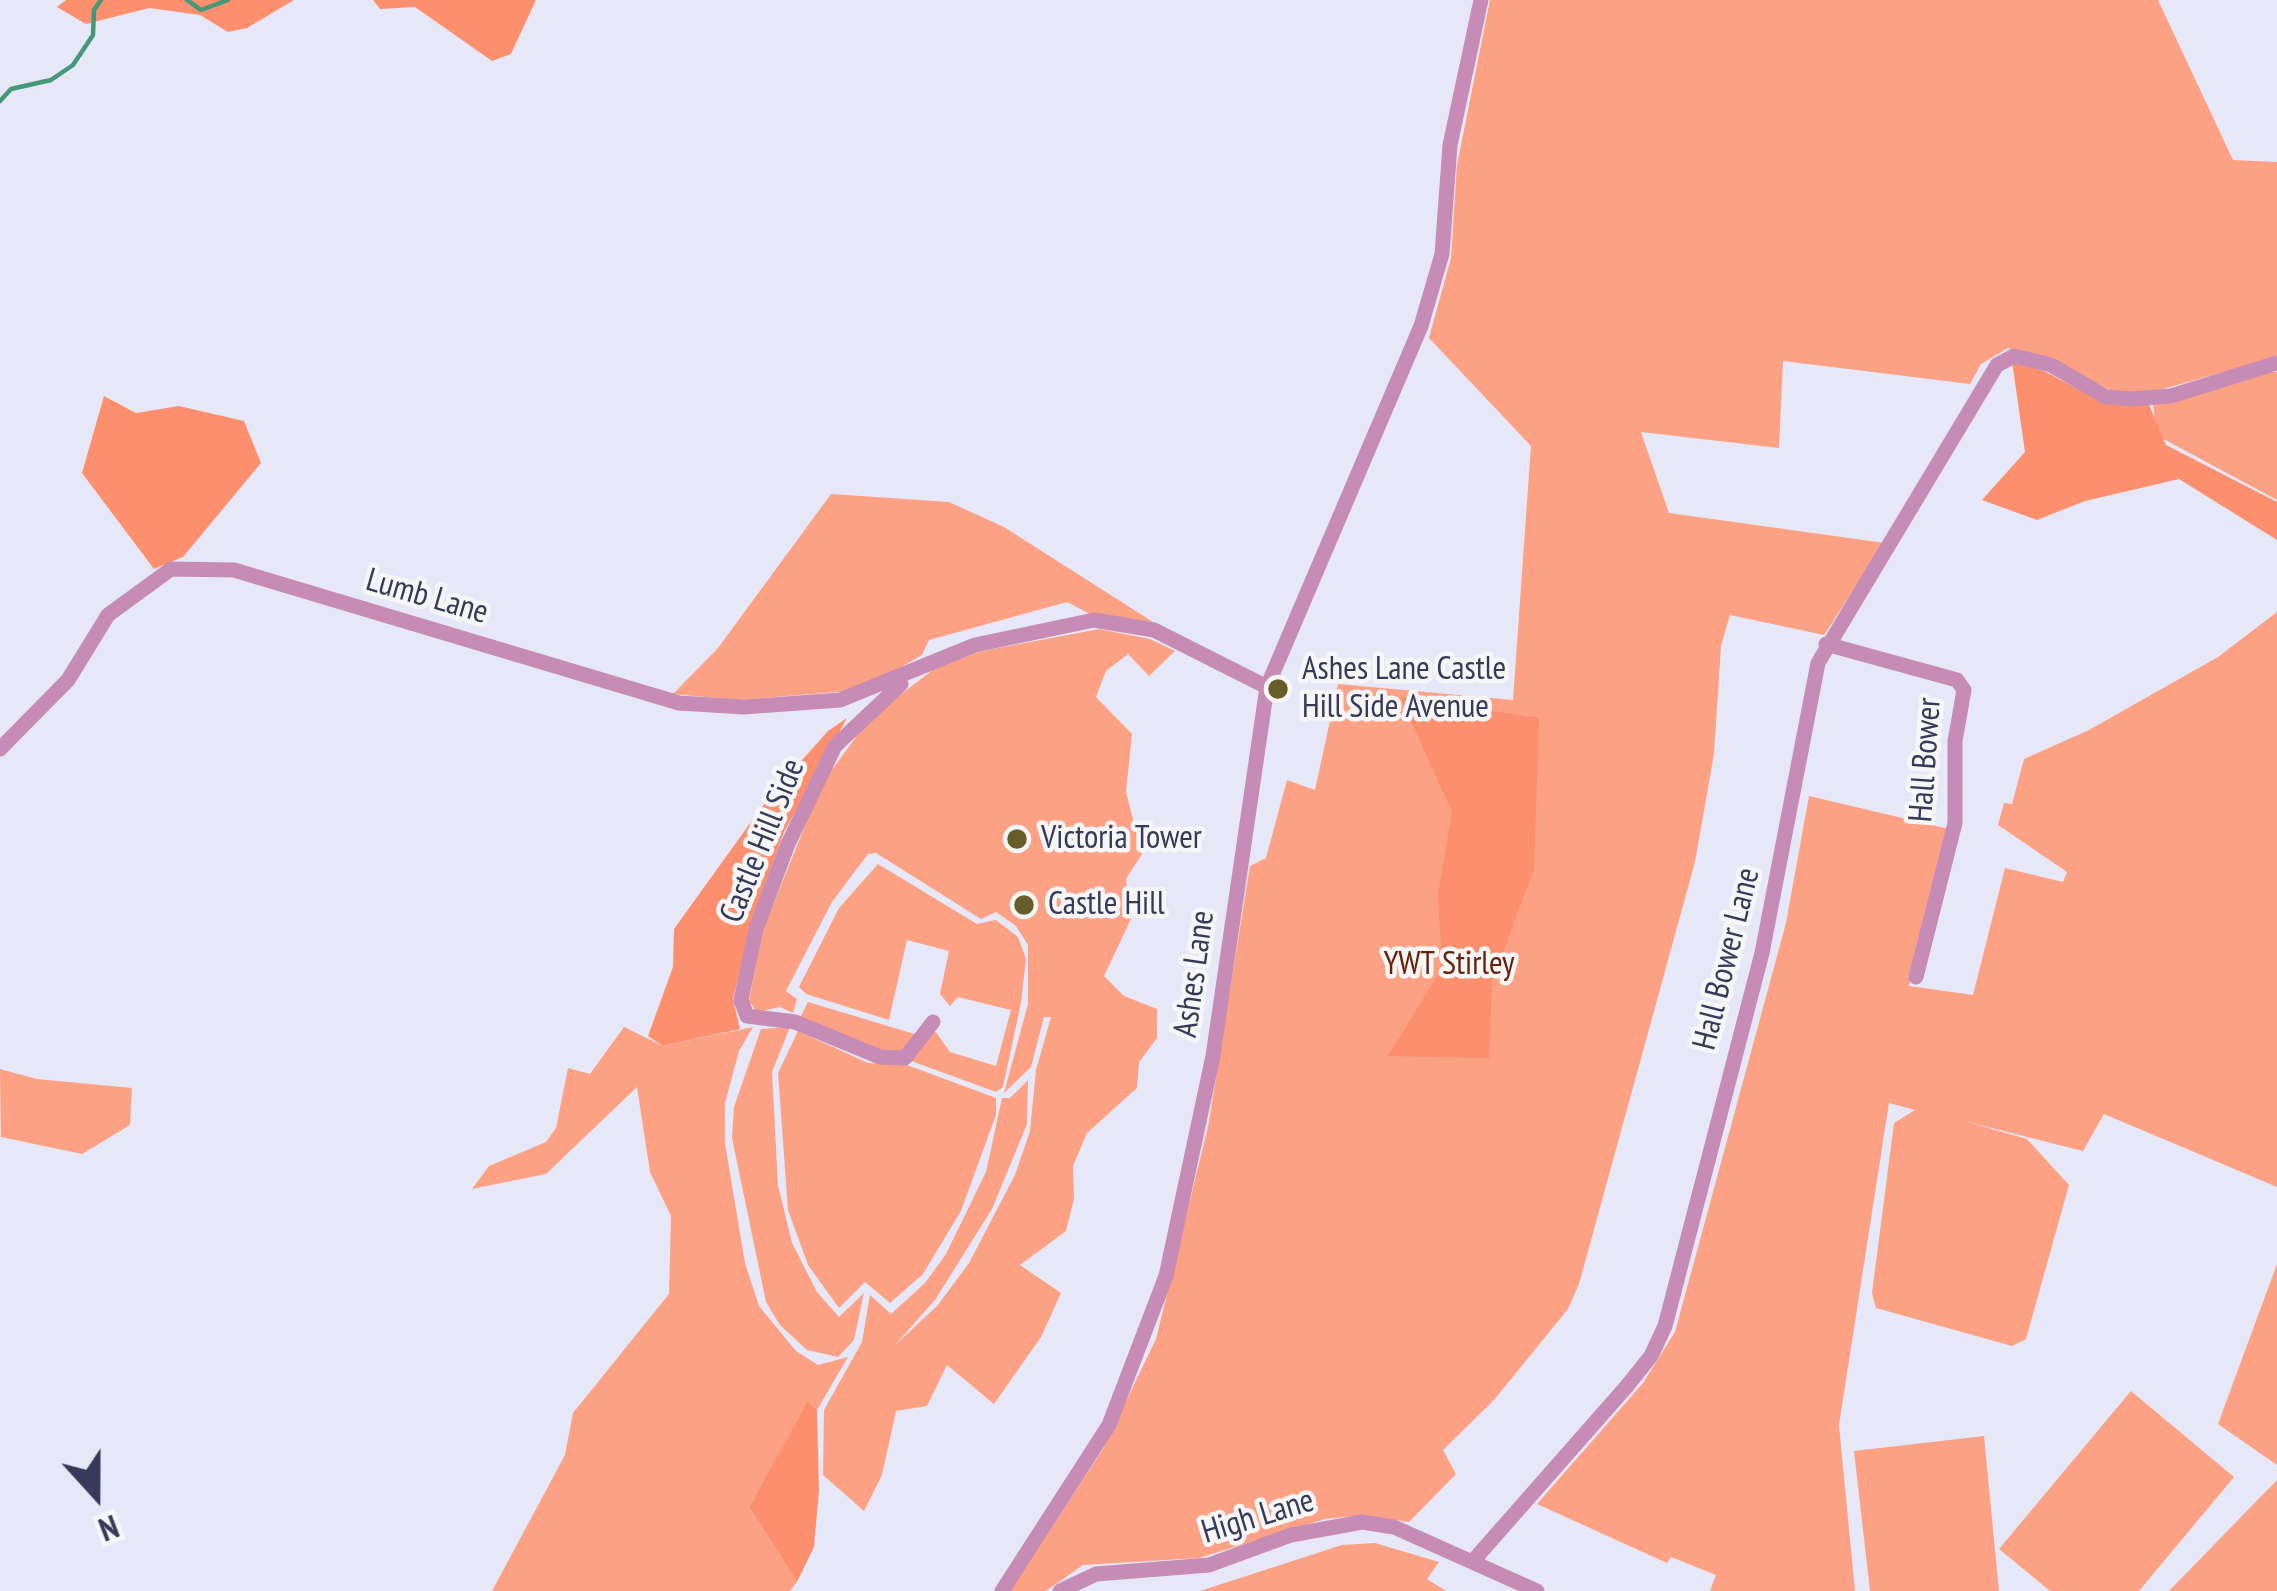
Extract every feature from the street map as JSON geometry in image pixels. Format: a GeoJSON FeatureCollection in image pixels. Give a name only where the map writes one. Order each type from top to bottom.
{"type":"FeatureCollection","features":[{"type":"Feature","properties":{"kind":"street","name":"Ashes Lane"},"geometry":{"type":"LineString","coordinates":[[1002,1591],[1108,1425],[1166,1276],[1213,1055],[1267,687],[1421,326],[1442,254],[1450,146],[1481,0]]}},
{"type":"Feature","properties":{"kind":"street","name":"Hall Bower Lane"},"geometry":{"type":"LineString","coordinates":[[1473,1561],[1639,1371],[1665,1325],[1762,953],[1818,663],[1997,365],[2014,356],[2050,365],[2106,397],[2132,399],[2170,396],[2277,363]]}},
{"type":"Feature","properties":{"kind":"street","name":"Lumb Lane"},"geometry":{"type":"LineString","coordinates":[[0,749],[68,680],[108,615],[171,569],[234,571],[679,703],[744,707],[840,700],[909,671]]}},
{"type":"Feature","properties":{"kind":"street","name":"Castle Hill Side"},"geometry":{"type":"LineString","coordinates":[[933,1022],[905,1058],[880,1057],[795,1022],[747,1016],[741,1000],[756,929],[788,844],[835,746],[909,671],[975,645],[1094,620],[1154,630],[1267,687]]}},
{"type":"Feature","properties":{"kind":"street","name":"Hall Bower"},"geometry":{"type":"LineString","coordinates":[[1826,644],[1957,680],[1964,690],[1955,741],[1955,823],[1916,977]]}},
{"type":"Feature","properties":{"kind":"street","name":"High Lane"},"geometry":{"type":"LineString","coordinates":[[1060,1591],[1096,1574],[1196,1568],[1292,1534],[1362,1522],[1394,1527],[1537,1591]]}},
{"type":"Feature","properties":{"kind":"green space"},"geometry":{"type":"Polygon","coordinates":[[[66,0],[294,0],[247,28],[228,32],[200,15],[149,8],[86,24],[57,7],[66,0]]]}},
{"type":"Feature","properties":{"kind":"green space"},"geometry":{"type":"Polygon","coordinates":[[[373,0],[536,0],[511,54],[492,61],[415,7],[380,9],[373,0]]]}},
{"type":"Feature","properties":{"kind":"green space","name":"YWT Stirley"},"geometry":{"type":"Polygon","coordinates":[[[1490,0],[2158,0],[2233,160],[2277,162],[2277,357],[2145,394],[2112,391],[2044,357],[2008,348],[1981,364],[1970,384],[1783,361],[1779,448],[1641,432],[1669,513],[1885,543],[1824,635],[1730,615],[1721,646],[1714,754],[1695,862],[1579,1284],[1568,1309],[1494,1400],[1443,1450],[1456,1474],[1409,1522],[1364,1515],[1325,1519],[1199,1558],[1083,1565],[1046,1591],[1010,1591],[1103,1449],[1156,1339],[1208,1127],[1250,866],[1266,858],[1287,780],[1315,790],[1338,684],[1513,700],[1531,446],[1429,338],[1451,258],[1457,165],[1490,0]]]}},
{"type":"Feature","properties":{"kind":"green space"},"geometry":{"type":"Polygon","coordinates":[[[2012,361],[2046,372],[2104,403],[2148,402],[2166,445],[2277,502],[2277,540],[2179,479],[2085,501],[2037,520],[1982,500],[2025,452],[2012,361]]]}},
{"type":"Feature","properties":{"kind":"green space"},"geometry":{"type":"Polygon","coordinates":[[[2265,371],[2277,372],[2277,500],[2156,435],[2153,402],[2265,371]]]}},
{"type":"Feature","properties":{"kind":"green space"},"geometry":{"type":"Polygon","coordinates":[[[104,396],[136,413],[179,406],[244,421],[261,463],[183,557],[154,569],[82,473],[104,396]]]}},
{"type":"Feature","properties":{"kind":"green space"},"geometry":{"type":"Polygon","coordinates":[[[831,494],[949,502],[1004,527],[1153,622],[1090,614],[1067,602],[929,640],[922,655],[861,690],[738,700],[673,694],[718,648],[831,494]]]}},
{"type":"Feature","properties":{"kind":"green space"},"geometry":{"type":"Polygon","coordinates":[[[2277,612],[2277,1187],[2104,1114],[2083,1151],[1964,1121],[2027,1139],[2069,1185],[2026,1339],[2012,1346],[1876,1308],[1872,1293],[1894,1123],[1915,1110],[1889,1103],[1839,1425],[1855,1591],[1710,1591],[1716,1575],[1671,1557],[1667,1563],[1537,1504],[1643,1383],[1675,1332],[1786,923],[1809,796],[1949,829],[1909,986],[1973,995],[2005,868],[2063,882],[2067,872],[1998,825],[2004,803],[2012,804],[2024,759],[2089,730],[2218,657],[2277,612]]]}},
{"type":"Feature","properties":{"kind":"green space"},"geometry":{"type":"Polygon","coordinates":[[[1099,629],[1150,639],[1175,651],[1149,676],[1128,654],[1106,671],[1096,697],[1132,734],[1126,792],[1142,854],[1126,879],[1131,919],[1104,976],[1124,996],[1157,1009],[1157,1038],[1139,1062],[1137,1088],[1087,1133],[1073,1166],[1074,1199],[1066,1231],[1020,1265],[1061,1293],[1041,1337],[994,1404],[947,1365],[927,1406],[896,1411],[882,1475],[864,1511],[823,1475],[824,1410],[862,1342],[870,1295],[891,1314],[925,1283],[946,1254],[986,1172],[1002,1098],[1010,1098],[1028,1080],[1027,1124],[992,1209],[935,1300],[894,1346],[938,1305],[969,1263],[1015,1175],[1030,1131],[1036,1070],[1051,1017],[1044,1017],[1031,1067],[1004,1093],[1028,1004],[1028,945],[1016,926],[996,912],[981,919],[876,853],[868,854],[832,902],[786,991],[797,999],[793,1013],[780,1007],[757,1012],[749,1001],[762,932],[823,782],[870,718],[938,666],[982,651],[1099,629]]]}},
{"type":"Feature","properties":{"kind":"green space"},"geometry":{"type":"Polygon","coordinates":[[[1400,697],[1539,718],[1534,869],[1492,982],[1489,1058],[1388,1056],[1442,968],[1438,894],[1452,812],[1400,697]]]}},
{"type":"Feature","properties":{"kind":"green space"},"geometry":{"type":"Polygon","coordinates":[[[847,718],[784,832],[751,925],[733,999],[740,1029],[663,1046],[648,1036],[673,967],[674,929],[769,797],[828,731],[847,718]]]}},
{"type":"Feature","properties":{"kind":"green space"},"geometry":{"type":"Polygon","coordinates":[[[878,864],[977,924],[996,920],[1018,937],[1026,959],[1021,1003],[1003,1087],[996,1092],[799,1020],[808,1002],[921,1036],[936,1032],[950,1052],[996,1066],[1011,1010],[958,997],[950,1006],[940,994],[949,951],[907,940],[889,1020],[806,994],[799,987],[839,908],[878,864]]]}},
{"type":"Feature","properties":{"kind":"green space"},"geometry":{"type":"Polygon","coordinates":[[[624,1027],[663,1046],[753,1027],[739,1051],[725,1103],[725,1143],[745,1263],[759,1306],[796,1351],[818,1365],[848,1357],[817,1410],[809,1402],[749,1507],[797,1582],[790,1591],[492,1591],[565,1455],[573,1413],[669,1294],[671,1216],[650,1172],[637,1087],[546,1174],[472,1189],[489,1166],[546,1142],[556,1128],[568,1068],[590,1074],[624,1027]]]}},
{"type":"Feature","properties":{"kind":"green space"},"geometry":{"type":"Polygon","coordinates":[[[790,1027],[772,1072],[778,1185],[792,1243],[817,1292],[839,1317],[864,1293],[854,1340],[838,1357],[807,1350],[780,1325],[766,1302],[732,1138],[734,1107],[761,1029],[790,1027]]]}},
{"type":"Feature","properties":{"kind":"green space"},"geometry":{"type":"Polygon","coordinates":[[[798,1031],[868,1063],[907,1065],[996,1098],[996,1115],[961,1211],[923,1274],[890,1303],[865,1282],[839,1308],[808,1265],[788,1210],[778,1073],[798,1031]]]}},
{"type":"Feature","properties":{"kind":"green space"},"geometry":{"type":"Polygon","coordinates":[[[0,1069],[37,1079],[132,1088],[130,1125],[82,1154],[1,1137],[0,1069]]]}},
{"type":"Feature","properties":{"kind":"green space"},"geometry":{"type":"Polygon","coordinates":[[[2277,1264],[2277,1465],[2218,1424],[2277,1264]]]}},
{"type":"Feature","properties":{"kind":"green space"},"geometry":{"type":"Polygon","coordinates":[[[2131,1391],[2234,1477],[2139,1591],[2050,1591],[1999,1549],[2131,1391]]]}},
{"type":"Feature","properties":{"kind":"green space"},"geometry":{"type":"Polygon","coordinates":[[[808,1401],[817,1410],[819,1491],[814,1547],[797,1582],[749,1507],[808,1401]]]}},
{"type":"Feature","properties":{"kind":"green space"},"geometry":{"type":"Polygon","coordinates":[[[1984,1436],[1999,1591],[1870,1591],[1854,1451],[1984,1436]]]}},
{"type":"Feature","properties":{"kind":"green space"},"geometry":{"type":"Polygon","coordinates":[[[2277,1480],[2277,1591],[2169,1591],[2277,1480]]]}},
{"type":"Feature","properties":{"kind":"green space"},"geometry":{"type":"Polygon","coordinates":[[[1375,1543],[1439,1562],[1427,1579],[1446,1591],[1200,1591],[1342,1545],[1375,1543]]]}},
{"type":"Feature","properties":{"kind":"waterway"},"geometry":{"type":"LineString","coordinates":[[0,101],[11,89],[51,80],[73,65],[93,35],[94,10],[101,0]]}},
{"type":"Feature","properties":{"kind":"waterway"},"geometry":{"type":"LineString","coordinates":[[187,0],[201,10],[228,0]]}},
{"type":"Feature","properties":{"kind":"place","name":"Ashes Lane Castle Hill Side Avenue"},"geometry":{"type":"Point","coordinates":[1278,689]}},
{"type":"Feature","properties":{"kind":"place","name":"Victoria Tower"},"geometry":{"type":"Point","coordinates":[1017,839]}},
{"type":"Feature","properties":{"kind":"place","name":"Castle Hill"},"geometry":{"type":"Point","coordinates":[1024,905]}}]}
